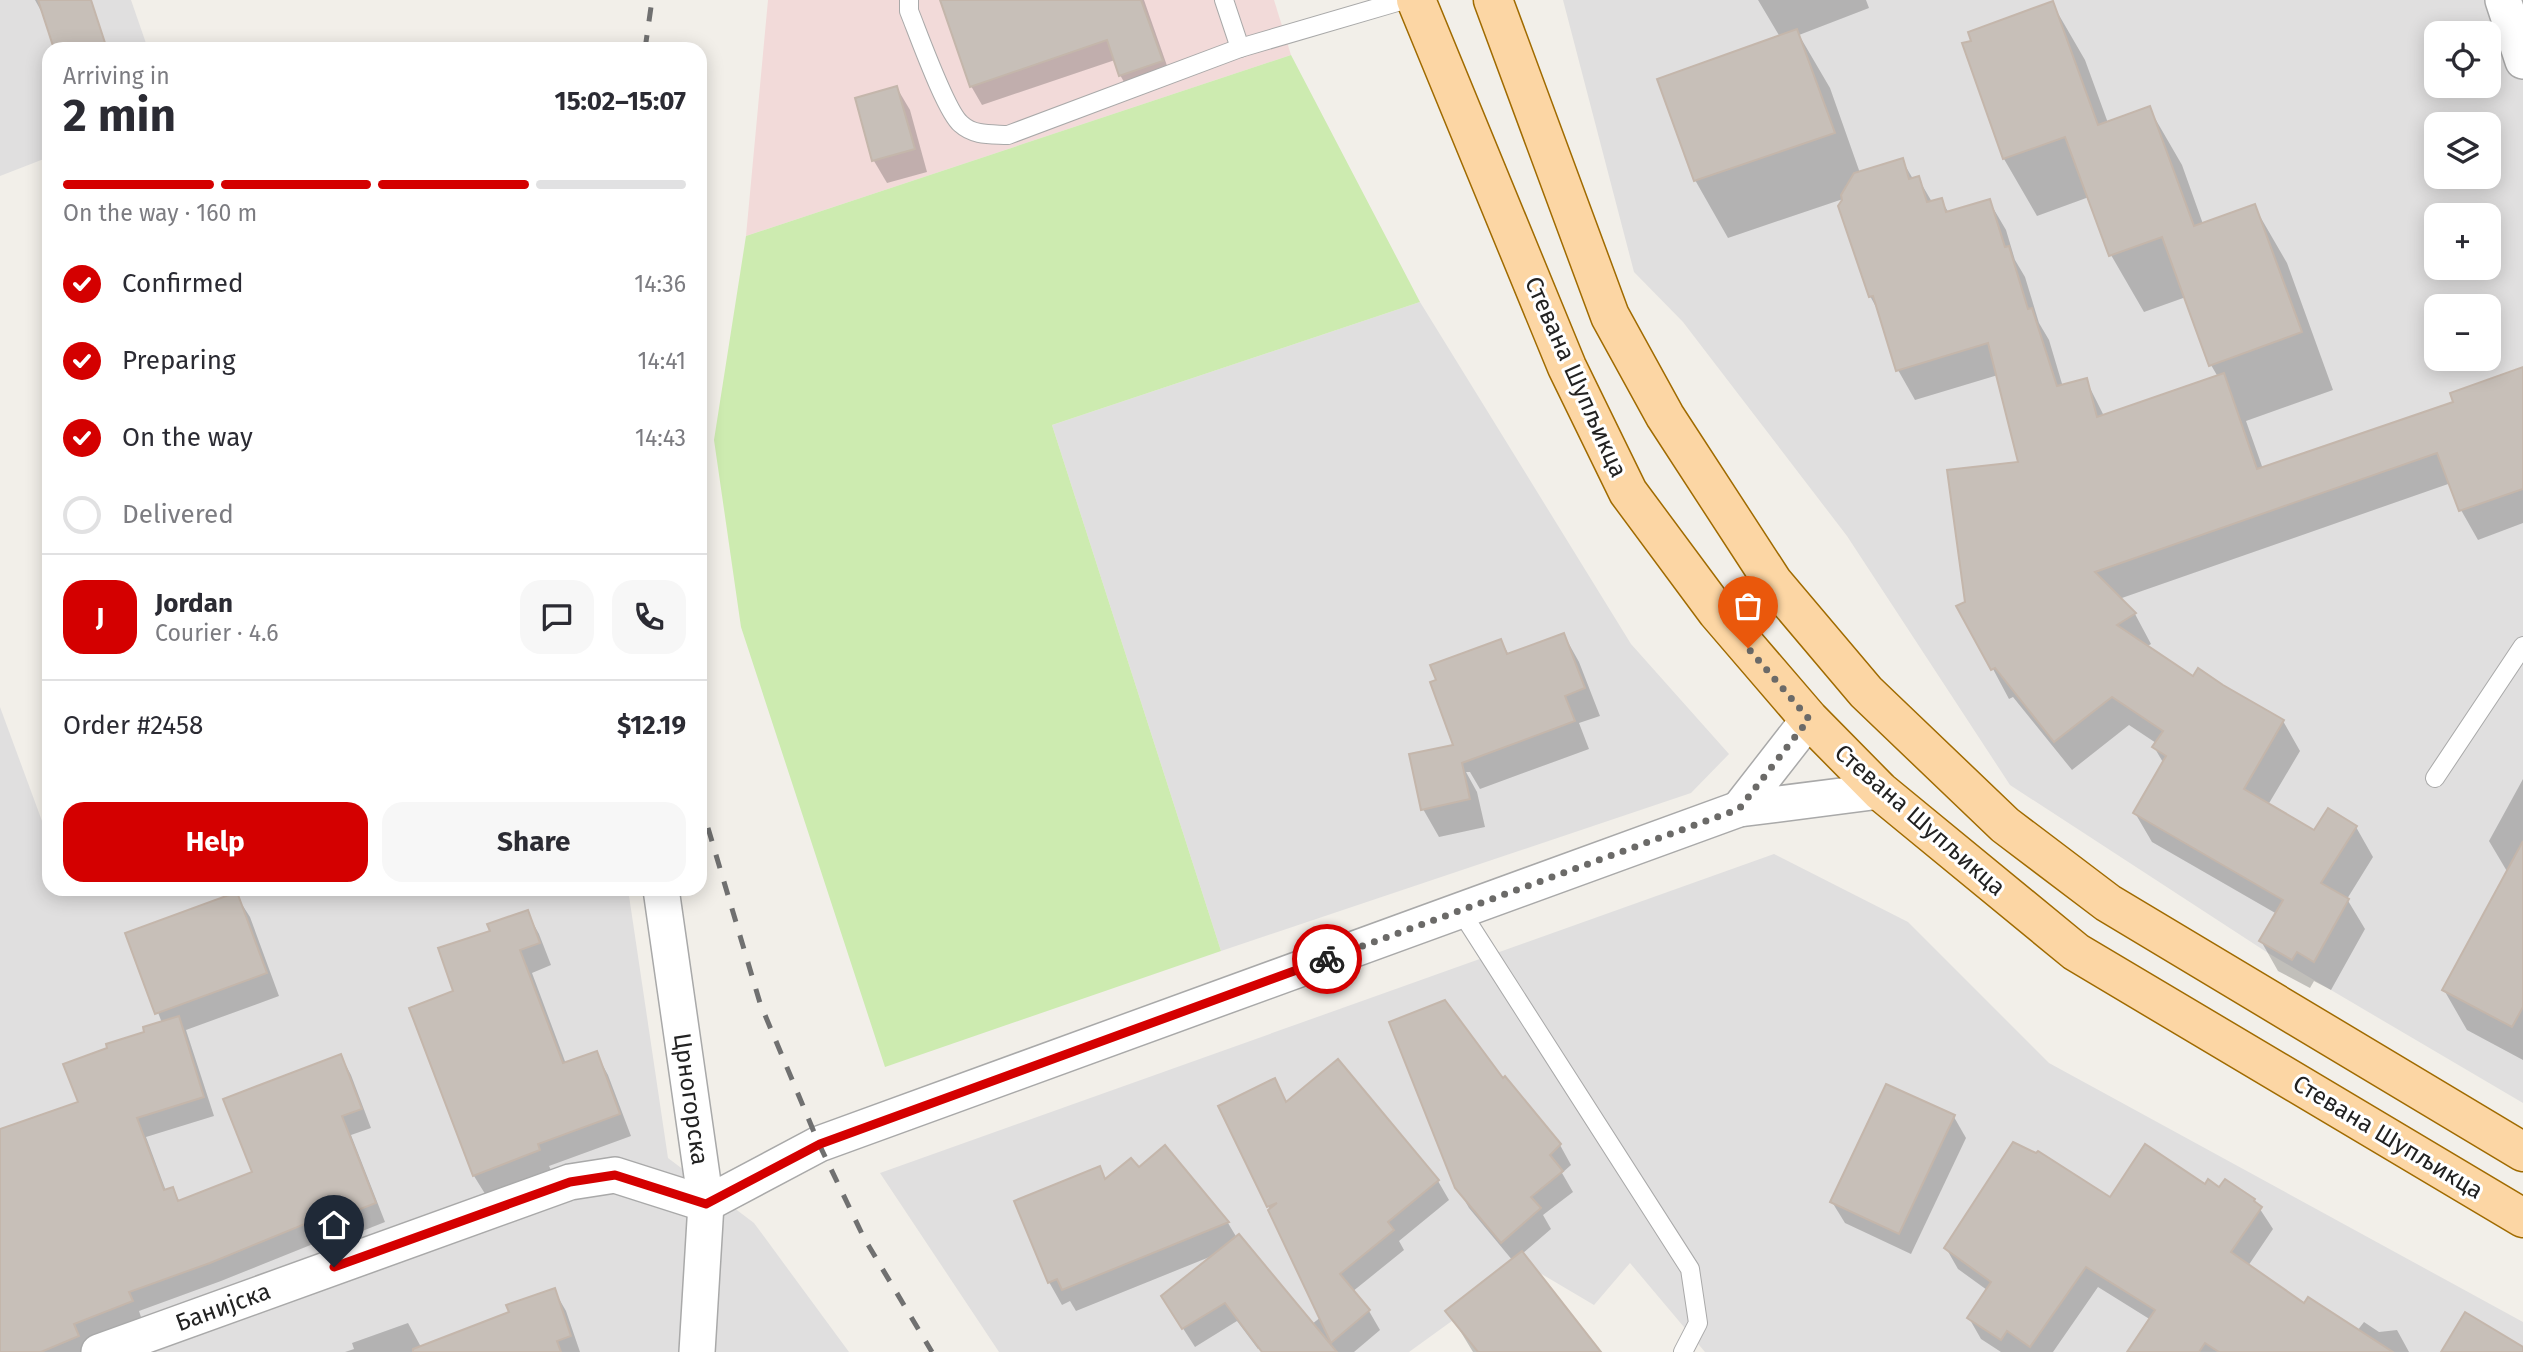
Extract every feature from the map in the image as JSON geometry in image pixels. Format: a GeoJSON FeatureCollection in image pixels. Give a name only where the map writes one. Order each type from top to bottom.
{"type":"FeatureCollection","features":[{"type":"Feature","properties":{"kind":"main road","name":"Стевана Шупљикца"},"geometry":{"type":"LineString","coordinates":[[1416,0],[1567,368],[1628,492],[1717,612],[1809,719],[1880,791],[2076,952],[2523,1218]]}},
{"type":"Feature","properties":{"kind":"main road"},"geometry":{"type":"LineString","coordinates":[[1493,0],[1609,316],[1665,416],[1773,582],[1866,692],[2005,825],[2108,903],[2523,1152]]}},
{"type":"Feature","properties":{"kind":"street"},"geometry":{"type":"LineString","coordinates":[[2502,0],[2523,61]]}},
{"type":"Feature","properties":{"kind":"street"},"geometry":{"type":"LineString","coordinates":[[1739,809],[1809,719]]}},
{"type":"Feature","properties":{"kind":"street"},"geometry":{"type":"LineString","coordinates":[[706,1204],[820,1144],[1739,809],[1880,791]]}},
{"type":"Feature","properties":{"kind":"street","name":"Црногорска"},"geometry":{"type":"LineString","coordinates":[[662,896],[706,1204],[697,1352]]}},
{"type":"Feature","properties":{"kind":"street","name":"Банијска"},"geometry":{"type":"LineString","coordinates":[[99,1352],[570,1182],[615,1175],[706,1204]]}},
{"type":"Feature","properties":{"kind":"lane"},"geometry":{"type":"LineString","coordinates":[[909,0],[909,11],[951,111],[961,124],[980,134],[1007,135],[1240,48],[1404,0]]}},
{"type":"Feature","properties":{"kind":"lane"},"geometry":{"type":"LineString","coordinates":[[1224,0],[1240,48]]}},
{"type":"Feature","properties":{"kind":"lane"},"geometry":{"type":"LineString","coordinates":[[2435,778],[2523,646]]}},
{"type":"Feature","properties":{"kind":"lane"},"geometry":{"type":"LineString","coordinates":[[1460,910],[1690,1269],[1698,1323],[1683,1352]]}},
{"type":"Feature","properties":{"kind":"shaded area"},"geometry":{"type":"Polygon","coordinates":[[[0,0],[131,0],[146,42],[42,42],[42,160],[0,176],[0,0]]]}},
{"type":"Feature","properties":{"kind":"shaded area"},"geometry":{"type":"Polygon","coordinates":[[[768,0],[1274,0],[1291,55],[746,236],[768,0]]]}},
{"type":"Feature","properties":{"kind":"shaded area"},"geometry":{"type":"Polygon","coordinates":[[[1563,0],[2523,0],[2523,1103],[2268,953],[2010,785],[1847,536],[1683,322],[1634,272],[1563,0]]]}},
{"type":"Feature","properties":{"kind":"shaded area"},"geometry":{"type":"Polygon","coordinates":[[[1420,302],[1631,644],[1729,754],[1691,793],[1221,951],[1052,425],[1420,302]]]}},
{"type":"Feature","properties":{"kind":"shaded area"},"geometry":{"type":"Polygon","coordinates":[[[0,707],[42,821],[42,896],[629,896],[668,1158],[754,1223],[849,1352],[0,1352],[0,707]]]}},
{"type":"Feature","properties":{"kind":"shaded area"},"geometry":{"type":"Polygon","coordinates":[[[1774,854],[1908,922],[2049,1063],[2523,1322],[2523,1352],[1705,1352],[1630,1263],[1594,1305],[1528,1266],[1409,1352],[999,1352],[880,1173],[1774,854]]]}},
{"type":"Feature","properties":{"kind":"green space"},"geometry":{"type":"Polygon","coordinates":[[[1291,55],[1420,302],[1052,425],[1221,951],[885,1067],[741,627],[714,440],[746,236],[1291,55]]]}},
{"type":"Feature","properties":{"kind":"building"},"geometry":{"type":"Polygon","coordinates":[[[38,0],[91,0],[105,42],[52,42],[38,0]]]}},
{"type":"Feature","properties":{"kind":"building"},"geometry":{"type":"Polygon","coordinates":[[[940,0],[1141,0],[1163,61],[1119,76],[1107,40],[970,87],[940,0]]]}},
{"type":"Feature","properties":{"kind":"building"},"geometry":{"type":"Polygon","coordinates":[[[2053,1],[2098,125],[2150,106],[2194,226],[2255,204],[2302,332],[2209,366],[2162,237],[2109,256],[2065,137],[2003,159],[1962,43],[1971,41],[1968,32],[2053,1]]]}},
{"type":"Feature","properties":{"kind":"building"},"geometry":{"type":"Polygon","coordinates":[[[1797,29],[1835,133],[1694,181],[1657,79],[1797,29]]]}},
{"type":"Feature","properties":{"kind":"building"},"geometry":{"type":"Polygon","coordinates":[[[897,86],[915,149],[872,161],[855,98],[897,86]]]}},
{"type":"Feature","properties":{"kind":"building"},"geometry":{"type":"Polygon","coordinates":[[[1903,158],[1909,179],[1919,176],[1927,202],[1942,198],[1946,212],[1990,199],[2005,247],[2009,246],[2028,309],[2032,308],[2057,386],[2087,378],[2097,417],[2224,373],[2257,469],[2453,402],[2450,393],[2523,367],[2523,489],[2459,511],[2437,453],[2095,572],[2136,613],[2117,625],[2193,676],[2198,668],[2284,720],[2244,789],[2314,830],[2328,808],[2357,826],[2321,883],[2349,899],[2314,962],[2297,952],[2292,960],[2259,941],[2283,900],[2133,813],[2166,756],[2152,747],[2163,731],[2112,697],[2054,742],[1995,668],[1991,670],[1956,606],[1965,602],[1947,470],[2018,462],[1988,343],[1896,371],[1873,296],[1869,297],[1838,206],[1854,173],[1903,158]]]}},
{"type":"Feature","properties":{"kind":"building"},"geometry":{"type":"Polygon","coordinates":[[[1564,633],[1585,688],[1565,696],[1575,721],[1462,763],[1470,799],[1421,810],[1409,754],[1453,745],[1430,682],[1436,680],[1430,665],[1501,639],[1507,654],[1564,633]]]}},
{"type":"Feature","properties":{"kind":"building"},"geometry":{"type":"Polygon","coordinates":[[[2523,841],[2523,1007],[2512,1027],[2442,990],[2523,841]]]}},
{"type":"Feature","properties":{"kind":"building"},"geometry":{"type":"Polygon","coordinates":[[[226,896],[238,896],[267,973],[155,1014],[125,933],[226,896]]]}},
{"type":"Feature","properties":{"kind":"building"},"geometry":{"type":"Polygon","coordinates":[[[528,910],[540,943],[520,950],[563,1063],[597,1051],[620,1114],[538,1144],[540,1150],[473,1176],[409,1008],[453,991],[438,948],[490,931],[487,924],[528,910]]]}},
{"type":"Feature","properties":{"kind":"building"},"geometry":{"type":"Polygon","coordinates":[[[1445,1000],[1503,1078],[1505,1076],[1561,1144],[1550,1155],[1563,1171],[1531,1197],[1541,1208],[1501,1243],[1455,1188],[1389,1022],[1445,1000]]]}},
{"type":"Feature","properties":{"kind":"building"},"geometry":{"type":"Polygon","coordinates":[[[179,1016],[204,1097],[137,1118],[164,1190],[173,1187],[178,1201],[252,1172],[223,1099],[341,1054],[362,1109],[342,1116],[376,1203],[309,1229],[307,1223],[210,1263],[129,1292],[133,1301],[74,1324],[79,1336],[41,1352],[0,1352],[0,1129],[78,1102],[63,1064],[107,1048],[106,1044],[144,1032],[143,1027],[179,1016]]]}},
{"type":"Feature","properties":{"kind":"building"},"geometry":{"type":"Polygon","coordinates":[[[1338,1059],[1439,1180],[1388,1222],[1394,1230],[1340,1274],[1370,1310],[1331,1343],[1268,1210],[1277,1203],[1267,1207],[1218,1106],[1275,1078],[1286,1102],[1338,1059]]]}},
{"type":"Feature","properties":{"kind":"building"},"geometry":{"type":"Polygon","coordinates":[[[1886,1084],[1955,1115],[1899,1234],[1830,1202],[1886,1084]]]}},
{"type":"Feature","properties":{"kind":"building"},"geometry":{"type":"Polygon","coordinates":[[[2013,1142],[2036,1153],[2038,1151],[2110,1197],[2145,1144],[2205,1184],[2208,1179],[2219,1187],[2225,1179],[2255,1199],[2262,1207],[2231,1252],[2304,1303],[2308,1297],[2393,1352],[2219,1352],[2205,1343],[2199,1352],[2127,1352],[2155,1310],[2086,1267],[2030,1347],[2007,1331],[2001,1340],[1967,1318],[1991,1282],[1944,1248],[2013,1142]]]}},
{"type":"Feature","properties":{"kind":"building"},"geometry":{"type":"Polygon","coordinates":[[[1165,1145],[1229,1222],[1062,1290],[1057,1279],[1048,1283],[1014,1201],[1100,1166],[1105,1179],[1131,1158],[1139,1167],[1165,1145]]]}},
{"type":"Feature","properties":{"kind":"building"},"geometry":{"type":"Polygon","coordinates":[[[1239,1234],[1337,1352],[1262,1352],[1225,1303],[1182,1329],[1161,1296],[1239,1234]]]}},
{"type":"Feature","properties":{"kind":"building"},"geometry":{"type":"Polygon","coordinates":[[[1522,1251],[1601,1352],[1478,1352],[1445,1311],[1522,1251]]]}},
{"type":"Feature","properties":{"kind":"building"},"geometry":{"type":"Polygon","coordinates":[[[555,1288],[571,1336],[557,1341],[561,1352],[413,1352],[413,1349],[509,1312],[506,1305],[555,1288]]]}},
{"type":"Feature","properties":{"kind":"building"},"geometry":{"type":"Polygon","coordinates":[[[2465,1312],[2523,1347],[2523,1352],[2441,1352],[2465,1312]]]}},
{"type":"Feature","properties":{"kind":"railway"},"geometry":{"type":"LineString","coordinates":[[646,42],[652,0]]}},
{"type":"Feature","properties":{"kind":"railway"},"geometry":{"type":"LineString","coordinates":[[707,825],[760,1003],[819,1144],[864,1238],[932,1352]]}},
{"type":"Feature","properties":{"kind":"way so far"},"geometry":{"type":"LineString","coordinates":[[1327,959],[1739,809],[1809,719],[1748,648]]}},
{"type":"Feature","properties":{"kind":"route"},"geometry":{"type":"LineString","coordinates":[[334,1267],[570,1182],[615,1175],[706,1204],[820,1144],[1327,959]]}}]}
